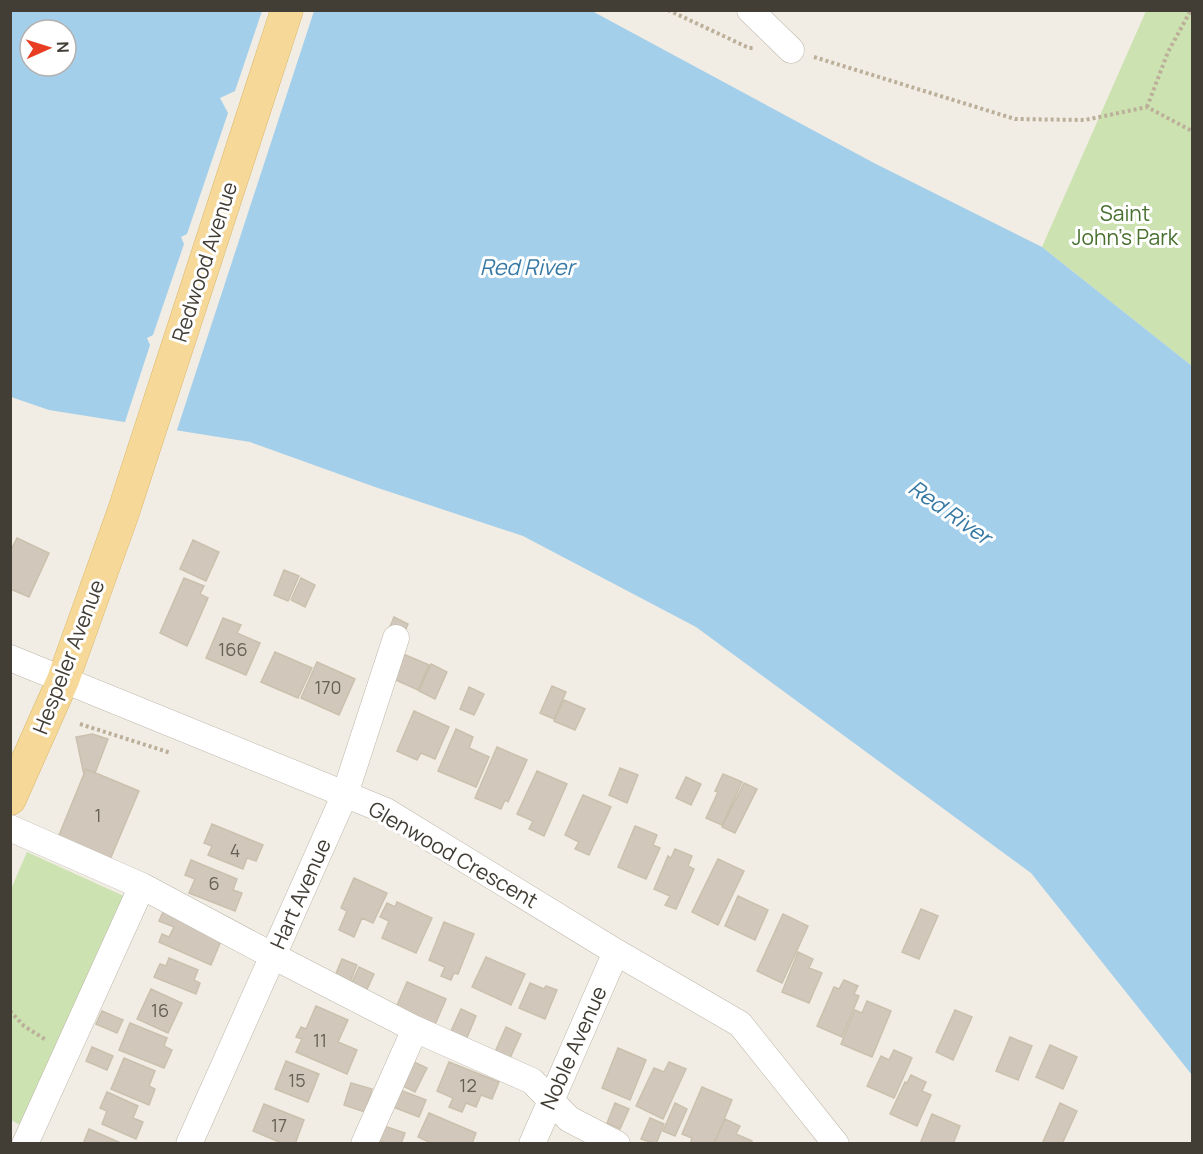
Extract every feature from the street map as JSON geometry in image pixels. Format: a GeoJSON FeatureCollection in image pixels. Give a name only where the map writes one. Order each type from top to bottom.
{"type":"FeatureCollection","features":[{"type":"Feature","properties":{"kind":"main road","name":"Redwood Avenue"},"geometry":{"type":"LineString","coordinates":[[123,513],[287,10]]}},
{"type":"Feature","properties":{"kind":"main road","name":"Hespeler Avenue"},"geometry":{"type":"LineString","coordinates":[[10,799],[63,680],[123,513]]}},
{"type":"Feature","properties":{"kind":"street"},"geometry":{"type":"LineString","coordinates":[[750,10],[791,50]]}},
{"type":"Feature","properties":{"kind":"street","name":"Hart Avenue"},"geometry":{"type":"LineString","coordinates":[[189,1143],[345,794],[396,638]]}},
{"type":"Feature","properties":{"kind":"street","name":"Glenwood Crescent"},"geometry":{"type":"LineString","coordinates":[[10,658],[386,811],[616,952],[740,1024],[836,1143]]}},
{"type":"Feature","properties":{"kind":"street"},"geometry":{"type":"LineString","coordinates":[[10,828],[142,886],[415,1029],[532,1081],[568,1119],[617,1143]]}},
{"type":"Feature","properties":{"kind":"street"},"geometry":{"type":"LineString","coordinates":[[25,1143],[142,886]]}},
{"type":"Feature","properties":{"kind":"street","name":"Noble Avenue"},"geometry":{"type":"LineString","coordinates":[[532,1143],[616,952]]}},
{"type":"Feature","properties":{"kind":"street"},"geometry":{"type":"LineString","coordinates":[[364,1143],[415,1029]]}},
{"type":"Feature","properties":{"kind":"path"},"geometry":{"type":"LineString","coordinates":[[668,10],[749,48],[791,50],[1015,119],[1085,120],[1147,107],[1192,131]]}},
{"type":"Feature","properties":{"kind":"path"},"geometry":{"type":"LineString","coordinates":[[1147,107],[1168,52],[1191,10]]}},
{"type":"Feature","properties":{"kind":"path"},"geometry":{"type":"LineString","coordinates":[[80,724],[176,754]]}},
{"type":"Feature","properties":{"kind":"path"},"geometry":{"type":"LineString","coordinates":[[10,1011],[24,1026],[67,1051]]}},
{"type":"Feature","properties":{"kind":"green space","name":"Saint John's Park"},"geometry":{"type":"Polygon","coordinates":[[[1146,11],[1192,11],[1192,366],[1042,247],[1146,11]]]}},
{"type":"Feature","properties":{"kind":"green space"},"geometry":{"type":"Polygon","coordinates":[[[27,852],[126,897],[22,1126],[11,1120],[11,889],[27,852]]]}},
{"type":"Feature","properties":{"kind":"water","name":"Red River"},"geometry":{"type":"Polygon","coordinates":[[[11,11],[592,11],[874,163],[1042,247],[1192,366],[1192,1075],[1031,873],[696,627],[523,536],[375,487],[250,442],[49,410],[11,397],[11,11]]]}},
{"type":"Feature","properties":{"kind":"pier"},"geometry":{"type":"Polygon","coordinates":[[[262,11],[314,11],[176,433],[124,425],[150,345],[147,338],[153,335],[184,244],[181,237],[187,234],[228,113],[220,98],[235,91],[262,11]]]}},
{"type":"Feature","properties":{"kind":"building"},"geometry":{"type":"Polygon","coordinates":[[[17,538],[49,553],[29,597],[10,589],[10,552],[17,538]]]}},
{"type":"Feature","properties":{"kind":"building"},"geometry":{"type":"Polygon","coordinates":[[[193,540],[219,552],[206,581],[180,569],[193,540]]]}},
{"type":"Feature","properties":{"kind":"building"},"geometry":{"type":"Polygon","coordinates":[[[284,570],[299,576],[288,601],[274,595],[284,570]]]}},
{"type":"Feature","properties":{"kind":"building"},"geometry":{"type":"Polygon","coordinates":[[[184,578],[204,586],[200,594],[208,598],[187,646],[160,633],[184,578]]]}},
{"type":"Feature","properties":{"kind":"building"},"geometry":{"type":"Polygon","coordinates":[[[301,578],[315,585],[305,607],[291,600],[301,578]]]}},
{"type":"Feature","properties":{"kind":"building"},"geometry":{"type":"Polygon","coordinates":[[[394,617],[408,624],[401,640],[387,634],[394,617]]]}},
{"type":"Feature","properties":{"kind":"building"},"geometry":{"type":"Polygon","coordinates":[[[223,618],[241,625],[237,633],[260,643],[246,675],[206,658],[223,618]]]}},
{"type":"Feature","properties":{"kind":"building"},"geometry":{"type":"Polygon","coordinates":[[[396,651],[429,665],[418,690],[387,676],[396,651]]]}},
{"type":"Feature","properties":{"kind":"building"},"geometry":{"type":"Polygon","coordinates":[[[275,652],[312,668],[298,698],[261,682],[275,652]]]}},
{"type":"Feature","properties":{"kind":"building"},"geometry":{"type":"Polygon","coordinates":[[[317,662],[355,679],[339,715],[301,698],[317,662]]]}},
{"type":"Feature","properties":{"kind":"building"},"geometry":{"type":"Polygon","coordinates":[[[431,664],[447,672],[435,699],[419,691],[431,664]]]}},
{"type":"Feature","properties":{"kind":"building"},"geometry":{"type":"Polygon","coordinates":[[[552,686],[566,692],[554,719],[540,713],[552,686]]]}},
{"type":"Feature","properties":{"kind":"building"},"geometry":{"type":"Polygon","coordinates":[[[469,687],[484,694],[474,715],[460,709],[469,687]]]}},
{"type":"Feature","properties":{"kind":"building"},"geometry":{"type":"Polygon","coordinates":[[[564,700],[585,709],[575,730],[554,721],[564,700]]]}},
{"type":"Feature","properties":{"kind":"building"},"geometry":{"type":"Polygon","coordinates":[[[414,711],[449,727],[435,759],[421,753],[417,760],[397,751],[414,711]]]}},
{"type":"Feature","properties":{"kind":"building"},"geometry":{"type":"Polygon","coordinates":[[[456,729],[473,737],[469,748],[489,757],[476,787],[438,771],[456,729]]]}},
{"type":"Feature","properties":{"kind":"building"},"geometry":{"type":"Polygon","coordinates":[[[92,734],[108,739],[95,773],[86,769],[84,775],[76,737],[92,734]]]}},
{"type":"Feature","properties":{"kind":"building"},"geometry":{"type":"Polygon","coordinates":[[[497,747],[527,760],[508,802],[505,800],[501,809],[475,798],[497,747]]]}},
{"type":"Feature","properties":{"kind":"building"},"geometry":{"type":"Polygon","coordinates":[[[620,768],[638,775],[627,803],[609,795],[620,768]]]}},
{"type":"Feature","properties":{"kind":"building"},"geometry":{"type":"Polygon","coordinates":[[[86,769],[139,791],[109,862],[57,840],[86,769]]]}},
{"type":"Feature","properties":{"kind":"building"},"geometry":{"type":"Polygon","coordinates":[[[537,771],[567,784],[544,836],[529,829],[533,821],[517,814],[537,771]]]}},
{"type":"Feature","properties":{"kind":"building"},"geometry":{"type":"Polygon","coordinates":[[[723,774],[742,782],[722,825],[706,818],[718,792],[715,791],[723,774]]]}},
{"type":"Feature","properties":{"kind":"building"},"geometry":{"type":"Polygon","coordinates":[[[686,777],[701,784],[691,805],[676,798],[686,777]]]}},
{"type":"Feature","properties":{"kind":"building"},"geometry":{"type":"Polygon","coordinates":[[[744,783],[757,789],[735,833],[722,827],[744,783]]]}},
{"type":"Feature","properties":{"kind":"building"},"geometry":{"type":"Polygon","coordinates":[[[583,795],[611,807],[589,855],[575,849],[579,842],[565,835],[583,795]]]}},
{"type":"Feature","properties":{"kind":"building"},"geometry":{"type":"Polygon","coordinates":[[[212,824],[263,845],[256,861],[247,858],[243,869],[208,855],[212,846],[204,843],[212,824]]]}},
{"type":"Feature","properties":{"kind":"building"},"geometry":{"type":"Polygon","coordinates":[[[635,826],[657,835],[653,845],[660,848],[646,879],[618,867],[635,826]]]}},
{"type":"Feature","properties":{"kind":"building"},"geometry":{"type":"Polygon","coordinates":[[[675,849],[692,856],[688,866],[694,869],[676,909],[665,905],[670,896],[654,889],[668,856],[671,858],[675,849]]]}},
{"type":"Feature","properties":{"kind":"building"},"geometry":{"type":"Polygon","coordinates":[[[718,859],[744,871],[718,925],[692,912],[718,859]]]}},
{"type":"Feature","properties":{"kind":"building"},"geometry":{"type":"Polygon","coordinates":[[[191,860],[237,879],[233,890],[242,893],[235,911],[189,893],[195,879],[185,875],[191,860]]]}},
{"type":"Feature","properties":{"kind":"building"},"geometry":{"type":"Polygon","coordinates":[[[354,878],[387,893],[373,923],[362,918],[354,937],[339,930],[347,911],[341,908],[354,878]]]}},
{"type":"Feature","properties":{"kind":"building"},"geometry":{"type":"Polygon","coordinates":[[[738,896],[768,910],[755,940],[725,926],[738,896]]]}},
{"type":"Feature","properties":{"kind":"building"},"geometry":{"type":"Polygon","coordinates":[[[397,902],[432,918],[416,953],[382,938],[389,921],[380,917],[387,903],[395,907],[397,902]]]}},
{"type":"Feature","properties":{"kind":"building"},"geometry":{"type":"Polygon","coordinates":[[[166,905],[223,936],[211,965],[159,942],[162,934],[169,937],[174,927],[159,921],[166,905]]]}},
{"type":"Feature","properties":{"kind":"building"},"geometry":{"type":"Polygon","coordinates":[[[921,909],[938,916],[919,959],[902,952],[921,909]]]}},
{"type":"Feature","properties":{"kind":"building"},"geometry":{"type":"Polygon","coordinates":[[[783,914],[808,926],[782,983],[757,971],[783,914]]]}},
{"type":"Feature","properties":{"kind":"building"},"geometry":{"type":"Polygon","coordinates":[[[444,922],[474,934],[458,974],[454,973],[451,980],[441,976],[445,967],[429,960],[444,922]]]}},
{"type":"Feature","properties":{"kind":"building"},"geometry":{"type":"Polygon","coordinates":[[[798,952],[813,959],[809,968],[822,973],[809,1003],[782,992],[798,952]]]}},
{"type":"Feature","properties":{"kind":"building"},"geometry":{"type":"Polygon","coordinates":[[[486,957],[525,974],[511,1005],[472,987],[486,957]]]}},
{"type":"Feature","properties":{"kind":"building"},"geometry":{"type":"Polygon","coordinates":[[[169,958],[198,970],[194,980],[200,983],[196,994],[154,977],[160,964],[166,966],[169,958]]]}},
{"type":"Feature","properties":{"kind":"building"},"geometry":{"type":"Polygon","coordinates":[[[342,959],[357,965],[347,990],[332,983],[342,959]]]}},
{"type":"Feature","properties":{"kind":"building"},"geometry":{"type":"Polygon","coordinates":[[[359,967],[374,974],[363,998],[348,991],[359,967]]]}},
{"type":"Feature","properties":{"kind":"building"},"geometry":{"type":"Polygon","coordinates":[[[844,980],[858,986],[854,994],[859,996],[842,1037],[817,1026],[834,987],[839,989],[844,980]]]}},
{"type":"Feature","properties":{"kind":"building"},"geometry":{"type":"Polygon","coordinates":[[[407,982],[446,999],[434,1027],[395,1010],[407,982]]]}},
{"type":"Feature","properties":{"kind":"building"},"geometry":{"type":"Polygon","coordinates":[[[530,983],[544,989],[546,986],[557,990],[545,1019],[519,1008],[530,983]]]}},
{"type":"Feature","properties":{"kind":"building"},"geometry":{"type":"Polygon","coordinates":[[[151,989],[182,1003],[168,1033],[137,1019],[151,989]]]}},
{"type":"Feature","properties":{"kind":"building"},"geometry":{"type":"Polygon","coordinates":[[[867,1001],[891,1011],[872,1057],[841,1044],[855,1010],[862,1013],[867,1001]]]}},
{"type":"Feature","properties":{"kind":"building"},"geometry":{"type":"Polygon","coordinates":[[[316,1006],[348,1020],[338,1042],[357,1050],[347,1074],[296,1052],[302,1039],[296,1037],[301,1027],[306,1029],[316,1006]]]}},
{"type":"Feature","properties":{"kind":"building"},"geometry":{"type":"Polygon","coordinates":[[[461,1009],[476,1016],[466,1040],[450,1033],[461,1009]]]}},
{"type":"Feature","properties":{"kind":"building"},"geometry":{"type":"Polygon","coordinates":[[[955,1010],[972,1017],[953,1060],[936,1052],[955,1010]]]}},
{"type":"Feature","properties":{"kind":"building"},"geometry":{"type":"Polygon","coordinates":[[[102,1011],[123,1020],[117,1033],[96,1024],[102,1011]]]}},
{"type":"Feature","properties":{"kind":"building"},"geometry":{"type":"Polygon","coordinates":[[[130,1023],[167,1038],[164,1046],[172,1050],[164,1068],[119,1050],[130,1023]]]}},
{"type":"Feature","properties":{"kind":"building"},"geometry":{"type":"Polygon","coordinates":[[[506,1027],[521,1034],[510,1058],[495,1052],[506,1027]]]}},
{"type":"Feature","properties":{"kind":"building"},"geometry":{"type":"Polygon","coordinates":[[[1010,1037],[1032,1046],[1018,1080],[996,1071],[1010,1037]]]}},
{"type":"Feature","properties":{"kind":"building"},"geometry":{"type":"Polygon","coordinates":[[[1050,1045],[1077,1057],[1063,1089],[1036,1077],[1050,1045]]]}},
{"type":"Feature","properties":{"kind":"building"},"geometry":{"type":"Polygon","coordinates":[[[92,1047],[113,1056],[107,1070],[86,1061],[92,1047]]]}},
{"type":"Feature","properties":{"kind":"building"},"geometry":{"type":"Polygon","coordinates":[[[618,1048],[646,1060],[630,1100],[602,1088],[618,1048]]]}},
{"type":"Feature","properties":{"kind":"building"},"geometry":{"type":"Polygon","coordinates":[[[894,1050],[912,1058],[894,1098],[867,1086],[881,1056],[889,1060],[894,1050]]]}},
{"type":"Feature","properties":{"kind":"building"},"geometry":{"type":"Polygon","coordinates":[[[124,1058],[155,1071],[149,1086],[155,1089],[149,1105],[111,1089],[124,1058]]]}},
{"type":"Feature","properties":{"kind":"building"},"geometry":{"type":"Polygon","coordinates":[[[410,1060],[427,1068],[415,1092],[399,1084],[410,1060]]]}},
{"type":"Feature","properties":{"kind":"building"},"geometry":{"type":"Polygon","coordinates":[[[286,1061],[319,1074],[308,1102],[275,1089],[286,1061]]]}},
{"type":"Feature","properties":{"kind":"building"},"geometry":{"type":"Polygon","coordinates":[[[449,1062],[499,1082],[492,1099],[481,1095],[476,1107],[466,1103],[462,1112],[449,1107],[453,1098],[437,1091],[449,1062]]]}},
{"type":"Feature","properties":{"kind":"building"},"geometry":{"type":"Polygon","coordinates":[[[669,1062],[686,1069],[663,1119],[636,1106],[654,1068],[664,1072],[669,1062]]]}},
{"type":"Feature","properties":{"kind":"building"},"geometry":{"type":"Polygon","coordinates":[[[911,1075],[926,1082],[922,1091],[931,1095],[917,1126],[890,1114],[905,1082],[907,1083],[911,1075]]]}},
{"type":"Feature","properties":{"kind":"building"},"geometry":{"type":"Polygon","coordinates":[[[351,1083],[372,1089],[365,1112],[344,1105],[351,1083]]]}},
{"type":"Feature","properties":{"kind":"building"},"geometry":{"type":"Polygon","coordinates":[[[702,1087],[732,1100],[714,1144],[690,1144],[692,1138],[682,1134],[702,1087]]]}},
{"type":"Feature","properties":{"kind":"building"},"geometry":{"type":"Polygon","coordinates":[[[400,1090],[426,1100],[419,1117],[393,1107],[400,1090]]]}},
{"type":"Feature","properties":{"kind":"building"},"geometry":{"type":"Polygon","coordinates":[[[107,1092],[138,1106],[133,1118],[143,1122],[136,1139],[102,1124],[107,1111],[100,1108],[107,1092]]]}},
{"type":"Feature","properties":{"kind":"building"},"geometry":{"type":"Polygon","coordinates":[[[615,1103],[629,1109],[620,1129],[607,1123],[615,1103]]]}},
{"type":"Feature","properties":{"kind":"building"},"geometry":{"type":"Polygon","coordinates":[[[675,1103],[687,1109],[675,1136],[663,1131],[675,1103]]]}},
{"type":"Feature","properties":{"kind":"building"},"geometry":{"type":"Polygon","coordinates":[[[1060,1103],[1077,1111],[1062,1144],[1042,1144],[1060,1103]]]}},
{"type":"Feature","properties":{"kind":"building"},"geometry":{"type":"Polygon","coordinates":[[[264,1104],[304,1120],[295,1144],[284,1144],[253,1131],[264,1104]]]}},
{"type":"Feature","properties":{"kind":"building"},"geometry":{"type":"Polygon","coordinates":[[[429,1113],[476,1133],[472,1144],[433,1144],[418,1137],[429,1113]]]}},
{"type":"Feature","properties":{"kind":"building"},"geometry":{"type":"Polygon","coordinates":[[[932,1114],[960,1126],[953,1144],[920,1144],[932,1114]]]}},
{"type":"Feature","properties":{"kind":"building"},"geometry":{"type":"Polygon","coordinates":[[[650,1118],[664,1124],[656,1144],[641,1139],[650,1118]]]}},
{"type":"Feature","properties":{"kind":"building"},"geometry":{"type":"Polygon","coordinates":[[[725,1119],[740,1126],[736,1134],[752,1141],[751,1144],[714,1144],[725,1119]]]}},
{"type":"Feature","properties":{"kind":"building"},"geometry":{"type":"Polygon","coordinates":[[[381,1125],[405,1133],[401,1144],[387,1144],[376,1139],[381,1125]]]}},
{"type":"Feature","properties":{"kind":"building"},"geometry":{"type":"Polygon","coordinates":[[[89,1129],[123,1144],[83,1144],[89,1129]]]}}]}
